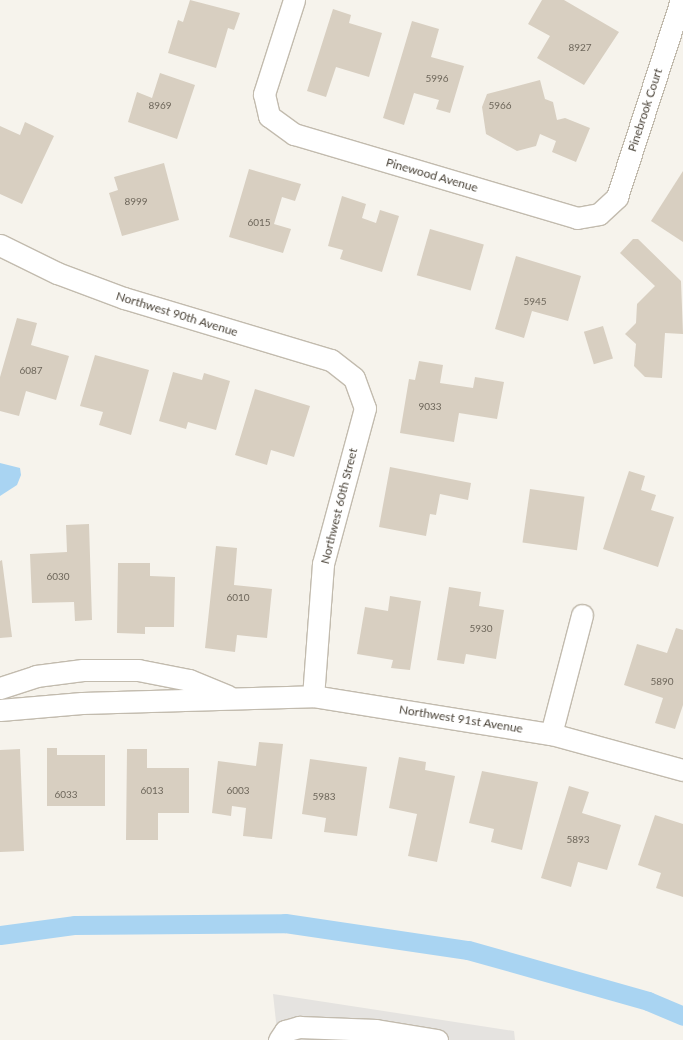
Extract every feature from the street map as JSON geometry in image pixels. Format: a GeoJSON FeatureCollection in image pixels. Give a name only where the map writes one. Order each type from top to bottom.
{"type":"FeatureCollection","features":[{"type":"Feature","properties":{"kind":"street","name":"Pinewood Avenue"},"geometry":{"type":"LineString","coordinates":[[294,0],[264,94],[269,116],[294,134],[577,218],[599,214]]}},
{"type":"Feature","properties":{"kind":"street","name":"Pinebrook Court"},"geometry":{"type":"LineString","coordinates":[[599,214],[617,197],[681,0]]}},
{"type":"Feature","properties":{"kind":"street","name":"Northwest 90th Avenue"},"geometry":{"type":"LineString","coordinates":[[0,245],[57,273],[124,298],[331,360],[354,378]]}},
{"type":"Feature","properties":{"kind":"street","name":"Northwest 60th Street"},"geometry":{"type":"LineString","coordinates":[[313,696],[323,564],[364,408],[354,378]]}},
{"type":"Feature","properties":{"kind":"street"},"geometry":{"type":"LineString","coordinates":[[551,734],[582,615]]}},
{"type":"Feature","properties":{"kind":"street","name":"Northwest 91st Avenue"},"geometry":{"type":"LineString","coordinates":[[0,688],[36,676],[83,670],[138,670],[189,680],[235,698]]}},
{"type":"Feature","properties":{"kind":"street","name":"Northwest 91st Avenue"},"geometry":{"type":"LineString","coordinates":[[0,710],[313,696],[551,734],[683,770]]}},
{"type":"Feature","properties":{"kind":"street"},"geometry":{"type":"LineString","coordinates":[[279,1040],[285,1032],[299,1027],[333,1034],[437,1040]]}},
{"type":"Feature","properties":{"kind":"shaded area"},"geometry":{"type":"Polygon","coordinates":[[[273,994],[514,1031],[515,1040],[278,1040],[273,994]]]}},
{"type":"Feature","properties":{"kind":"water"},"geometry":{"type":"Polygon","coordinates":[[[0,463],[20,468],[21,475],[17,485],[0,496],[0,463]]]}},
{"type":"Feature","properties":{"kind":"building"},"geometry":{"type":"Polygon","coordinates":[[[190,0],[240,13],[234,30],[228,28],[216,68],[168,53],[178,20],[183,22],[190,0]]]}},
{"type":"Feature","properties":{"kind":"building"},"geometry":{"type":"Polygon","coordinates":[[[542,0],[564,0],[619,32],[584,85],[537,58],[550,36],[528,24],[542,0]]]}},
{"type":"Feature","properties":{"kind":"building"},"geometry":{"type":"Polygon","coordinates":[[[333,9],[351,15],[349,23],[382,33],[369,77],[336,67],[326,97],[307,91],[333,9]]]}},
{"type":"Feature","properties":{"kind":"building"},"geometry":{"type":"Polygon","coordinates":[[[412,21],[439,29],[431,57],[464,66],[450,113],[436,109],[439,100],[414,93],[404,125],[383,118],[412,21]]]}},
{"type":"Feature","properties":{"kind":"building"},"geometry":{"type":"Polygon","coordinates":[[[160,73],[195,85],[177,139],[128,122],[137,92],[152,98],[160,73]]]}},
{"type":"Feature","properties":{"kind":"building"},"geometry":{"type":"Polygon","coordinates":[[[540,80],[545,99],[553,102],[557,120],[565,118],[590,128],[576,162],[552,152],[556,141],[540,134],[536,146],[517,151],[486,134],[482,107],[487,94],[540,80]]]}},
{"type":"Feature","properties":{"kind":"building"},"geometry":{"type":"Polygon","coordinates":[[[25,122],[54,136],[22,204],[0,194],[0,126],[20,135],[25,122]]]}},
{"type":"Feature","properties":{"kind":"building"},"geometry":{"type":"Polygon","coordinates":[[[164,163],[179,220],[122,236],[109,193],[118,190],[114,177],[164,163]]]}},
{"type":"Feature","properties":{"kind":"building"},"geometry":{"type":"Polygon","coordinates":[[[249,169],[301,184],[295,201],[282,197],[274,224],[291,229],[283,253],[229,237],[249,169]]]}},
{"type":"Feature","properties":{"kind":"building"},"geometry":{"type":"Polygon","coordinates":[[[683,171],[683,242],[651,221],[683,171]]]}},
{"type":"Feature","properties":{"kind":"building"},"geometry":{"type":"Polygon","coordinates":[[[342,196],[366,204],[362,218],[376,223],[380,210],[399,216],[382,272],[340,259],[343,250],[328,246],[342,196]]]}},
{"type":"Feature","properties":{"kind":"building"},"geometry":{"type":"Polygon","coordinates":[[[430,229],[484,244],[471,291],[417,275],[430,229]]]}},
{"type":"Feature","properties":{"kind":"building"},"geometry":{"type":"Polygon","coordinates":[[[633,239],[638,239],[681,281],[683,334],[665,333],[662,378],[645,377],[634,366],[636,344],[625,334],[636,323],[637,304],[655,286],[620,253],[633,239]]]}},
{"type":"Feature","properties":{"kind":"building"},"geometry":{"type":"Polygon","coordinates":[[[516,256],[581,276],[568,321],[532,311],[524,338],[495,329],[516,256]]]}},
{"type":"Feature","properties":{"kind":"building"},"geometry":{"type":"Polygon","coordinates":[[[17,318],[37,323],[31,345],[69,356],[56,400],[26,391],[19,416],[0,411],[0,377],[17,318]]]}},
{"type":"Feature","properties":{"kind":"building"},"geometry":{"type":"Polygon","coordinates":[[[603,326],[613,359],[594,364],[584,332],[603,326]]]}},
{"type":"Feature","properties":{"kind":"building"},"geometry":{"type":"Polygon","coordinates":[[[95,355],[149,370],[131,435],[99,425],[103,412],[80,406],[95,355]]]}},
{"type":"Feature","properties":{"kind":"building"},"geometry":{"type":"Polygon","coordinates":[[[419,361],[443,365],[440,383],[473,388],[475,377],[504,382],[497,419],[459,413],[454,442],[400,433],[409,379],[415,380],[419,361]]]}},
{"type":"Feature","properties":{"kind":"building"},"geometry":{"type":"Polygon","coordinates":[[[173,372],[202,380],[204,373],[230,381],[216,430],[188,422],[186,429],[159,421],[173,372]]]}},
{"type":"Feature","properties":{"kind":"building"},"geometry":{"type":"Polygon","coordinates":[[[255,389],[310,406],[294,457],[271,450],[267,465],[235,455],[255,389]]]}},
{"type":"Feature","properties":{"kind":"building"},"geometry":{"type":"Polygon","coordinates":[[[390,467],[471,483],[468,500],[440,494],[436,515],[430,514],[426,536],[379,527],[390,467]]]}},
{"type":"Feature","properties":{"kind":"building"},"geometry":{"type":"Polygon","coordinates":[[[629,471],[645,476],[641,490],[656,495],[651,510],[674,517],[658,567],[603,549],[629,471]]]}},
{"type":"Feature","properties":{"kind":"building"},"geometry":{"type":"Polygon","coordinates":[[[530,489],[584,497],[577,550],[522,542],[530,489]]]}},
{"type":"Feature","properties":{"kind":"building"},"geometry":{"type":"Polygon","coordinates":[[[89,524],[92,620],[75,621],[74,602],[32,603],[30,554],[67,552],[66,525],[89,524]]]}},
{"type":"Feature","properties":{"kind":"building"},"geometry":{"type":"Polygon","coordinates":[[[216,546],[237,548],[234,585],[272,589],[267,638],[237,635],[235,652],[205,648],[216,546]]]}},
{"type":"Feature","properties":{"kind":"building"},"geometry":{"type":"Polygon","coordinates":[[[2,560],[12,637],[0,638],[0,561],[2,560]]]}},
{"type":"Feature","properties":{"kind":"building"},"geometry":{"type":"Polygon","coordinates":[[[118,563],[150,563],[150,576],[175,577],[174,627],[145,627],[145,634],[117,633],[118,563]]]}},
{"type":"Feature","properties":{"kind":"building"},"geometry":{"type":"Polygon","coordinates":[[[449,587],[481,592],[479,606],[504,610],[496,659],[466,654],[464,664],[437,660],[449,587]]]}},
{"type":"Feature","properties":{"kind":"building"},"geometry":{"type":"Polygon","coordinates":[[[390,596],[421,601],[410,670],[391,668],[393,660],[357,654],[365,607],[388,611],[390,596]]]}},
{"type":"Feature","properties":{"kind":"building"},"geometry":{"type":"Polygon","coordinates":[[[676,628],[683,630],[683,705],[675,729],[655,723],[663,698],[624,685],[637,644],[667,653],[676,628]]]}},
{"type":"Feature","properties":{"kind":"building"},"geometry":{"type":"Polygon","coordinates":[[[259,742],[283,744],[272,839],[243,836],[246,808],[232,806],[231,816],[212,813],[218,761],[256,766],[259,742]]]}},
{"type":"Feature","properties":{"kind":"building"},"geometry":{"type":"Polygon","coordinates":[[[47,748],[57,748],[57,755],[105,755],[105,806],[47,806],[47,748]]]}},
{"type":"Feature","properties":{"kind":"building"},"geometry":{"type":"Polygon","coordinates":[[[20,749],[24,851],[0,852],[0,750],[20,749]]]}},
{"type":"Feature","properties":{"kind":"building"},"geometry":{"type":"Polygon","coordinates":[[[127,749],[147,749],[147,768],[189,768],[189,813],[158,813],[158,840],[126,840],[127,749]]]}},
{"type":"Feature","properties":{"kind":"building"},"geometry":{"type":"Polygon","coordinates":[[[399,757],[426,762],[425,770],[455,776],[437,862],[408,856],[417,814],[389,808],[399,757]]]}},
{"type":"Feature","properties":{"kind":"building"},"geometry":{"type":"Polygon","coordinates":[[[310,759],[367,767],[357,836],[324,832],[326,818],[302,814],[310,759]]]}},
{"type":"Feature","properties":{"kind":"building"},"geometry":{"type":"Polygon","coordinates":[[[482,771],[538,782],[522,850],[491,842],[494,829],[469,823],[482,771]]]}},
{"type":"Feature","properties":{"kind":"building"},"geometry":{"type":"Polygon","coordinates":[[[569,786],[589,792],[582,813],[621,825],[607,870],[578,862],[571,887],[541,878],[569,786]]]}},
{"type":"Feature","properties":{"kind":"building"},"geometry":{"type":"Polygon","coordinates":[[[655,815],[683,824],[683,897],[656,888],[661,873],[638,865],[655,815]]]}},
{"type":"Feature","properties":{"kind":"waterway"},"geometry":{"type":"LineString","coordinates":[[0,935],[75,925],[285,923],[468,950],[648,1001],[683,1016]]}}]}
